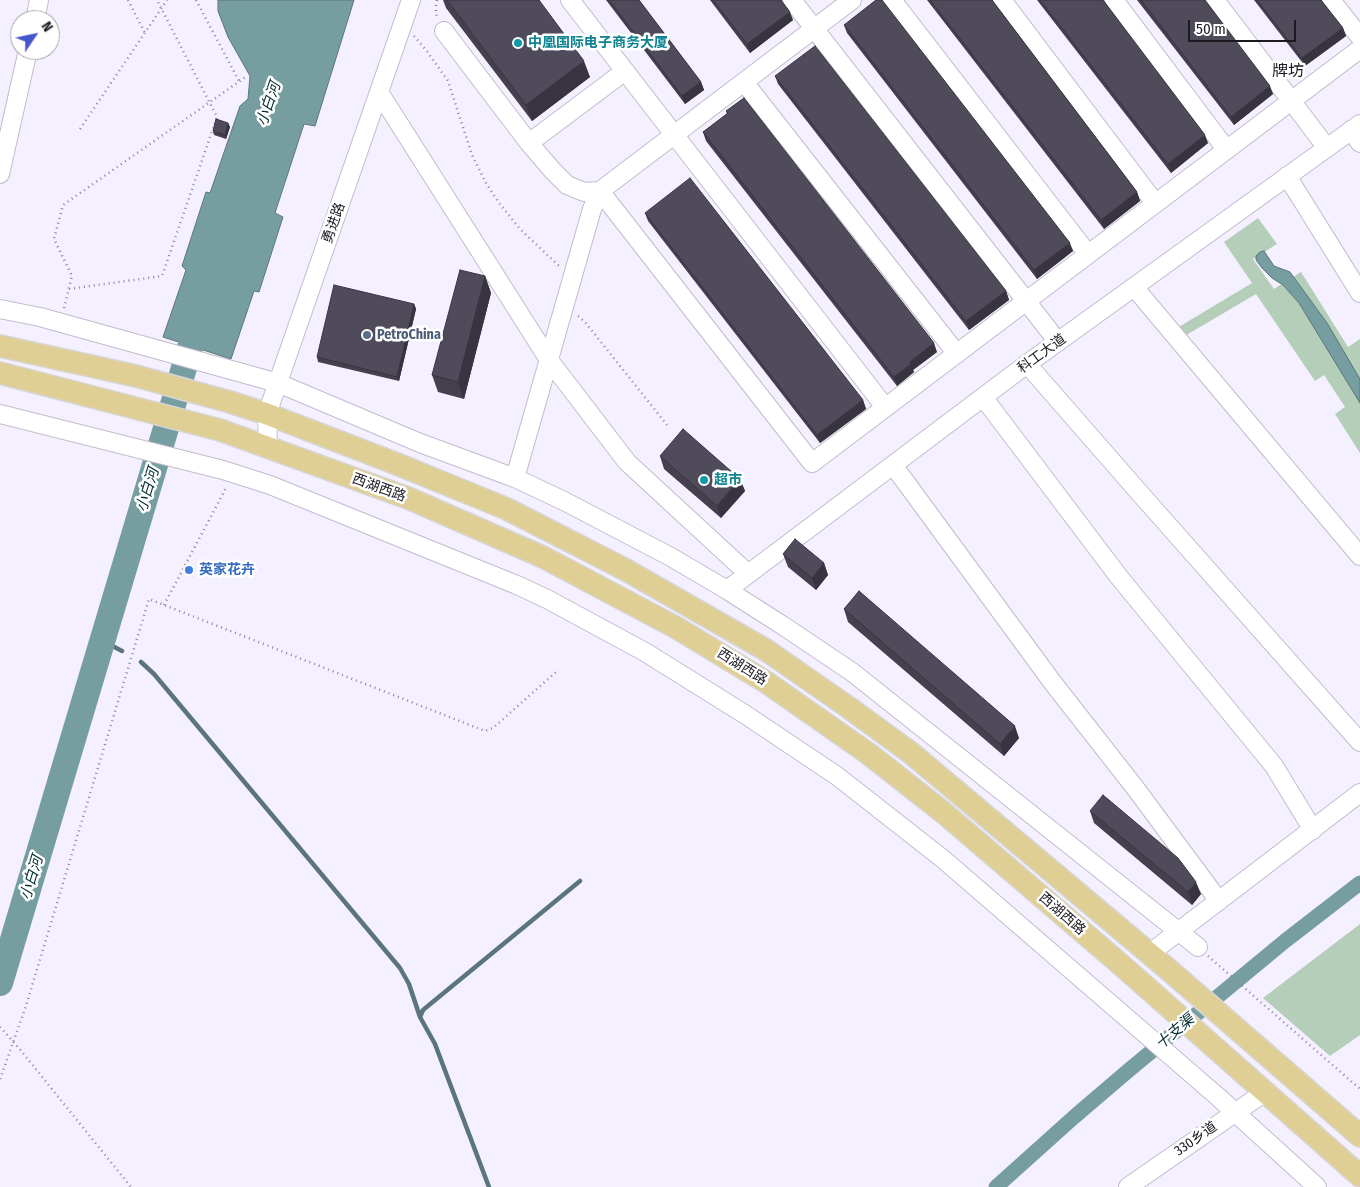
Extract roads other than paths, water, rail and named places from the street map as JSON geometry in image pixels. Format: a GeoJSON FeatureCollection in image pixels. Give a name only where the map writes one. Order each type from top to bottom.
{"type":"FeatureCollection","features":[{"type":"Feature","properties":{"kind":"main road","name":"西湖西路"},"geometry":{"type":"LineString","coordinates":[[0,346],[136,376],[230,402],[267,414],[397,464],[508,509],[626,570],[766,650],[911,753],[1169,970],[1360,1136]]}},
{"type":"Feature","properties":{"kind":"main road","name":"西湖西路"},"geometry":{"type":"LineString","coordinates":[[0,373],[220,430],[408,498],[543,557],[678,628],[766,682],[869,754],[944,813],[1147,988],[1360,1176]]}},
{"type":"Feature","properties":{"kind":"street","name":"勇进路"},"geometry":{"type":"LineString","coordinates":[[268,447],[267,414],[411,0]]}},
{"type":"Feature","properties":{"kind":"street"},"geometry":{"type":"LineString","coordinates":[[570,0],[885,407]]}},
{"type":"Feature","properties":{"kind":"street"},"geometry":{"type":"LineString","coordinates":[[792,0],[1058,342]]}},
{"type":"Feature","properties":{"kind":"street"},"geometry":{"type":"LineString","coordinates":[[515,478],[592,209],[600,191],[852,0]]}},
{"type":"Feature","properties":{"kind":"street"},"geometry":{"type":"LineString","coordinates":[[892,0],[1088,254]]}},
{"type":"Feature","properties":{"kind":"street"},"geometry":{"type":"LineString","coordinates":[[1002,0],[1156,203]]}},
{"type":"Feature","properties":{"kind":"street"},"geometry":{"type":"LineString","coordinates":[[1114,0],[1226,149]]}},
{"type":"Feature","properties":{"kind":"street"},"geometry":{"type":"LineString","coordinates":[[1215,0],[1327,148]]}},
{"type":"Feature","properties":{"kind":"street"},"geometry":{"type":"LineString","coordinates":[[1331,0],[1360,37]]}},
{"type":"Feature","properties":{"kind":"street"},"geometry":{"type":"LineString","coordinates":[[444,31],[553,171],[567,185],[584,192],[600,191]]}},
{"type":"Feature","properties":{"kind":"street"},"geometry":{"type":"LineString","coordinates":[[600,191],[812,463],[1360,49]]}},
{"type":"Feature","properties":{"kind":"street"},"geometry":{"type":"LineString","coordinates":[[0,174],[26,60]]}},
{"type":"Feature","properties":{"kind":"street"},"geometry":{"type":"LineString","coordinates":[[529,142],[625,71]]}},
{"type":"Feature","properties":{"kind":"street"},"geometry":{"type":"LineString","coordinates":[[744,82],[957,354]]}},
{"type":"Feature","properties":{"kind":"street"},"geometry":{"type":"LineString","coordinates":[[379,92],[549,360],[627,462],[743,569]]}},
{"type":"Feature","properties":{"kind":"street","name":"科工大道"},"geometry":{"type":"LineString","coordinates":[[727,590],[1027,364],[1287,176],[1327,148],[1357,132]]}},
{"type":"Feature","properties":{"kind":"street"},"geometry":{"type":"LineString","coordinates":[[1287,176],[1360,293]]}},
{"type":"Feature","properties":{"kind":"street"},"geometry":{"type":"LineString","coordinates":[[1134,287],[1360,556]]}},
{"type":"Feature","properties":{"kind":"street"},"geometry":{"type":"LineString","coordinates":[[0,309],[40,317],[278,382],[420,444],[515,478],[564,501],[663,553],[727,590],[852,672],[1198,947]]}},
{"type":"Feature","properties":{"kind":"street"},"geometry":{"type":"LineString","coordinates":[[1027,364],[1143,498],[1360,742]]}},
{"type":"Feature","properties":{"kind":"street"},"geometry":{"type":"LineString","coordinates":[[983,397],[1119,577],[1274,766],[1312,830]]}},
{"type":"Feature","properties":{"kind":"street"},"geometry":{"type":"LineString","coordinates":[[0,414],[123,444],[270,485],[517,585],[547,599],[645,652],[746,715],[837,776],[943,859],[1217,1096],[1317,1187]]}},
{"type":"Feature","properties":{"kind":"street"},"geometry":{"type":"LineString","coordinates":[[893,465],[1053,683],[1220,901]]}},
{"type":"Feature","properties":{"kind":"street"},"geometry":{"type":"LineString","coordinates":[[1149,954],[1360,793]]}},
{"type":"Feature","properties":{"kind":"street","name":"330乡道"},"geometry":{"type":"LineString","coordinates":[[1128,1187],[1265,1092]]}},
{"type":"Feature","properties":{"kind":"water"},"geometry":{"type":"Polygon","coordinates":[[[218,0],[354,0],[315,126],[304,124],[275,213],[283,217],[259,292],[254,291],[231,359],[163,337],[186,270],[182,266],[206,192],[210,193],[240,106],[248,99],[250,76],[228,37],[218,11],[218,0]]]}},
{"type":"Feature","properties":{"kind":"water"},"geometry":{"type":"Polygon","coordinates":[[[1264,251],[1274,266],[1290,272],[1327,323],[1360,379],[1360,403],[1299,303],[1256,260],[1256,256],[1264,251]]]}},
{"type":"Feature","properties":{"kind":"waterway","name":"小白河"},"geometry":{"type":"LineString","coordinates":[[0,983],[201,311]]}},
{"type":"Feature","properties":{"kind":"waterway"},"geometry":{"type":"LineString","coordinates":[[103,641],[122,651]]}},
{"type":"Feature","properties":{"kind":"waterway"},"geometry":{"type":"LineString","coordinates":[[141,662],[154,674],[400,968],[409,984],[420,1017]]}},
{"type":"Feature","properties":{"kind":"waterway"},"geometry":{"type":"LineString","coordinates":[[489,1187],[435,1044],[420,1017],[423,1010],[580,881]]}},
{"type":"Feature","properties":{"kind":"waterway","name":"十支渠"},"geometry":{"type":"LineString","coordinates":[[996,1187],[1129,1070],[1285,941],[1360,883]]}},
{"type":"Feature","properties":{"kind":"place","name":"中凰国际电子商务大厦"},"geometry":{"type":"Point","coordinates":[518,43]}},
{"type":"Feature","properties":{"kind":"place","name":"PetroChina"},"geometry":{"type":"Point","coordinates":[367,335]}},
{"type":"Feature","properties":{"kind":"place","name":"超市"},"geometry":{"type":"Point","coordinates":[704,480]}},
{"type":"Feature","properties":{"kind":"place","name":"英家花卉"},"geometry":{"type":"Point","coordinates":[189,570]}},
{"type":"Feature","properties":{"kind":"district","name":"牌坊"},"geometry":{"type":"Point","coordinates":[1288,72]}}]}
